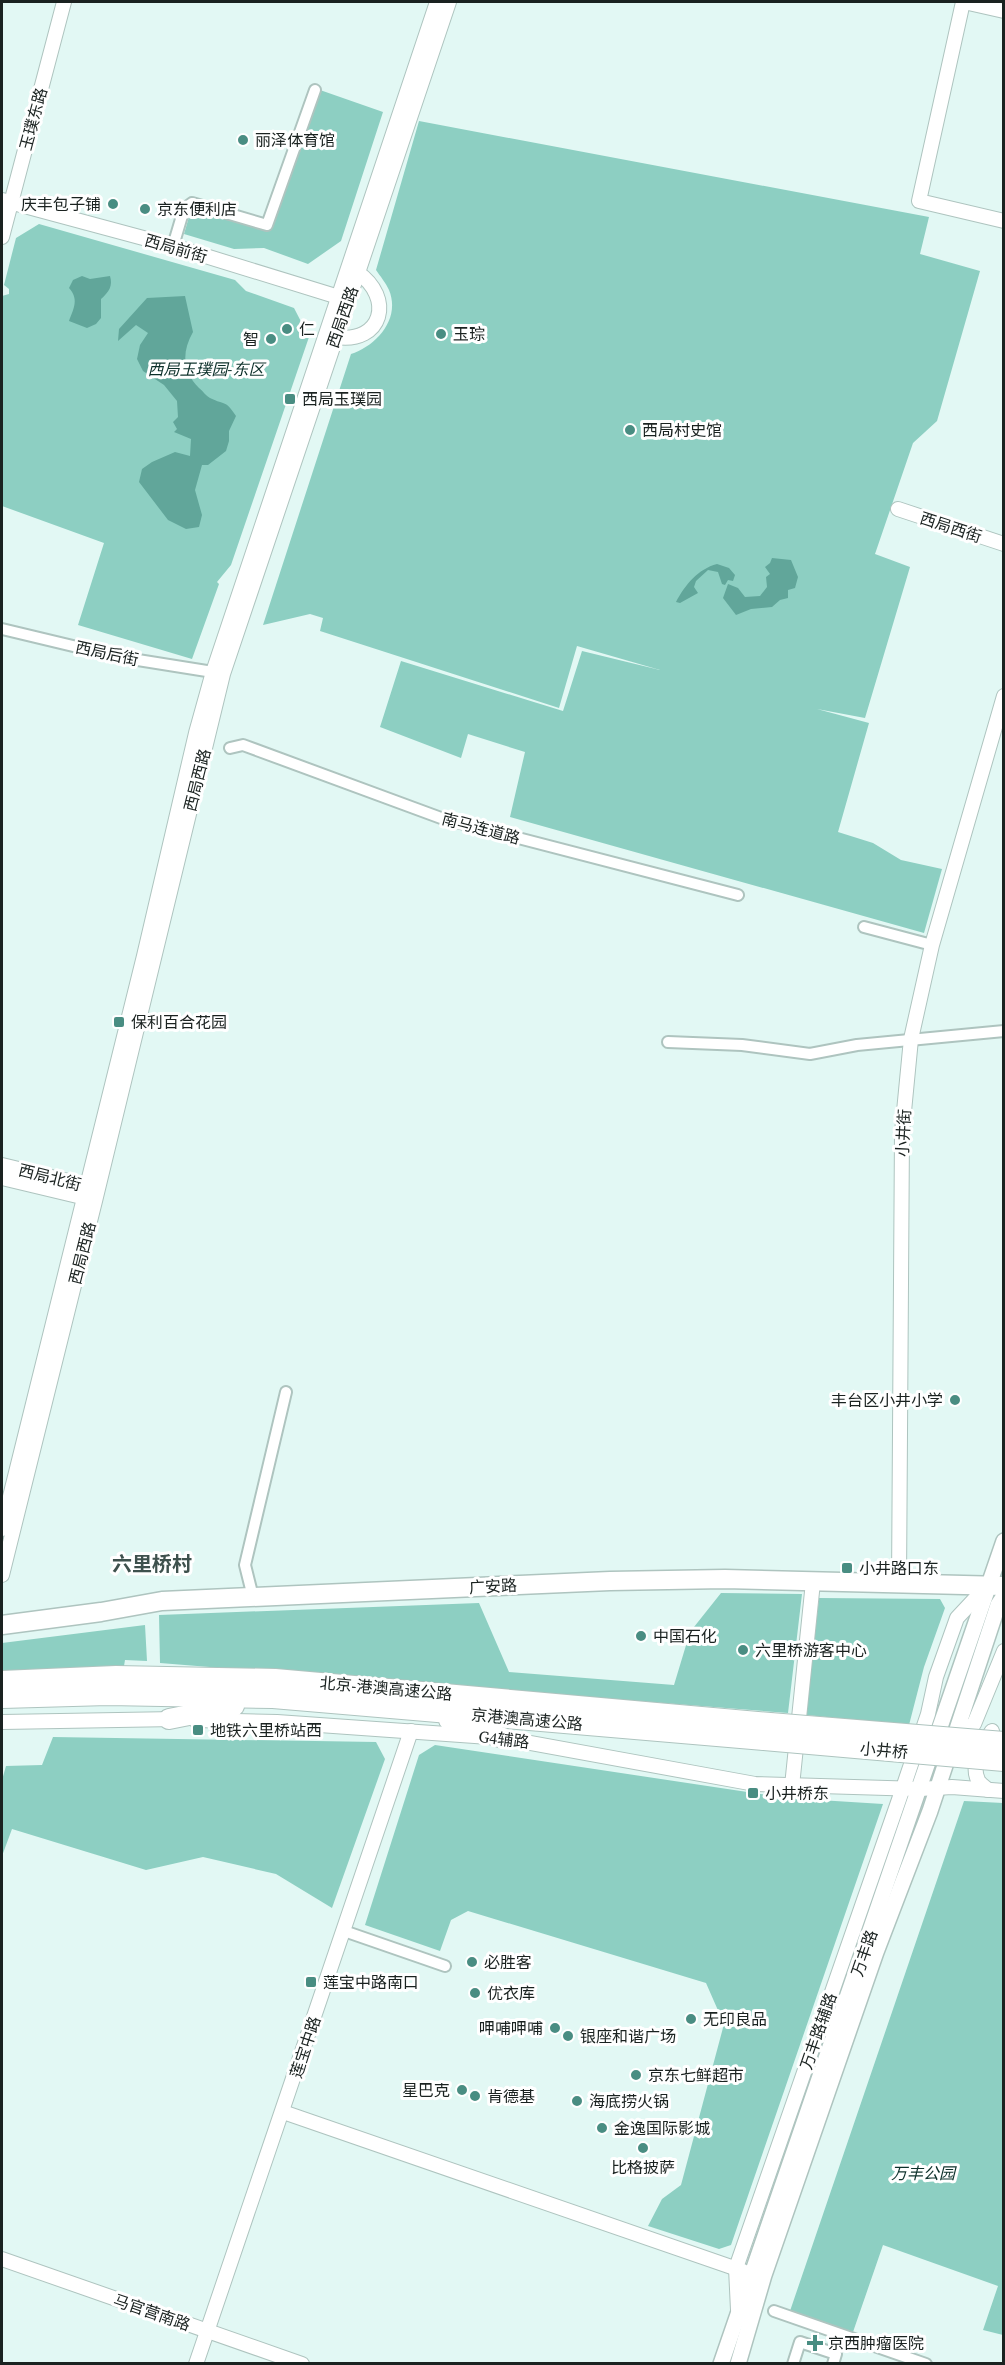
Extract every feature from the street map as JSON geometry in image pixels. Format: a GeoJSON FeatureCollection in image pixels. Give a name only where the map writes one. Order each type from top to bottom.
{"type":"FeatureCollection","features":[{"type":"Feature","properties":{"kind":"highway","name":"广安路"},"geometry":{"type":"LineString","coordinates":[[2,1625],[101,1612],[162,1601],[610,1581],[726,1579],[995,1586]]}},
{"type":"Feature","properties":{"kind":"highway","name":"北京-港澳高速公路"},"geometry":{"type":"LineString","coordinates":[[2,1681],[116,1676],[275,1679],[767,1731]]}},
{"type":"Feature","properties":{"kind":"highway","name":"京港澳高速公路"},"geometry":{"type":"LineString","coordinates":[[2,1698],[108,1695],[273,1698],[418,1710],[767,1731]]}},
{"type":"Feature","properties":{"kind":"highway"},"geometry":{"type":"LineString","coordinates":[[169,1719],[273,1698]]}},
{"type":"Feature","properties":{"kind":"highway"},"geometry":{"type":"LineString","coordinates":[[418,1710],[503,1738]]}},
{"type":"Feature","properties":{"kind":"highway","name":"小井桥"},"geometry":{"type":"LineString","coordinates":[[767,1731],[1000,1735]]}},
{"type":"Feature","properties":{"kind":"highway","name":"小井桥"},"geometry":{"type":"LineString","coordinates":[[767,1731],[1004,1761]]}},
{"type":"Feature","properties":{"kind":"main road","name":"万丰路"},"geometry":{"type":"LineString","coordinates":[[721,2364],[920,1789],[995,1586],[1004,1541]]}},
{"type":"Feature","properties":{"kind":"main road","name":"万丰路"},"geometry":{"type":"LineString","coordinates":[[738,2364],[764,2275],[876,1952],[962,1726],[998,1605],[1004,1596]]}},
{"type":"Feature","properties":{"kind":"street","name":"玉璞东路"},"geometry":{"type":"LineString","coordinates":[[2,237],[6,201],[64,2]]}},
{"type":"Feature","properties":{"kind":"street","name":"西局西路"},"geometry":{"type":"LineString","coordinates":[[2,1575],[196,733],[213,672],[343,298],[437,2]]}},
{"type":"Feature","properties":{"kind":"street","name":"西局西路"},"geometry":{"type":"LineString","coordinates":[[2,1528],[91,1193],[223,674],[336,337],[343,298],[357,273],[448,2]]}},
{"type":"Feature","properties":{"kind":"street"},"geometry":{"type":"LineString","coordinates":[[1004,11],[970,2],[919,201],[1004,221]]}},
{"type":"Feature","properties":{"kind":"street"},"geometry":{"type":"LineString","coordinates":[[173,246],[184,209],[192,202],[267,225],[315,90]]}},
{"type":"Feature","properties":{"kind":"street","name":"西局前街"},"geometry":{"type":"LineString","coordinates":[[6,201],[173,246],[343,298]]}},
{"type":"Feature","properties":{"kind":"street"},"geometry":{"type":"LineString","coordinates":[[336,337],[360,336],[367,332],[376,320],[380,303],[378,295],[369,282],[357,273]]}},
{"type":"Feature","properties":{"kind":"street","name":"西局西街"},"geometry":{"type":"LineString","coordinates":[[898,509],[1004,544]]}},
{"type":"Feature","properties":{"kind":"street","name":"西局后街"},"geometry":{"type":"LineString","coordinates":[[2,629],[119,657],[213,672]]}},
{"type":"Feature","properties":{"kind":"street","name":"小井街"},"geometry":{"type":"LineString","coordinates":[[899,1583],[902,1143],[911,1039],[932,945],[1004,696]]}},
{"type":"Feature","properties":{"kind":"street","name":"南马连道路"},"geometry":{"type":"LineString","coordinates":[[230,748],[243,745],[441,818],[738,895]]}},
{"type":"Feature","properties":{"kind":"street"},"geometry":{"type":"LineString","coordinates":[[864,927],[932,945]]}},
{"type":"Feature","properties":{"kind":"street"},"geometry":{"type":"LineString","coordinates":[[668,1042],[742,1046],[810,1054],[857,1045],[1004,1031]]}},
{"type":"Feature","properties":{"kind":"street","name":"西局北街"},"geometry":{"type":"LineString","coordinates":[[2,1165],[91,1193]]}},
{"type":"Feature","properties":{"kind":"street","name":"西局北街"},"geometry":{"type":"LineString","coordinates":[[2,1178],[91,1193]]}},
{"type":"Feature","properties":{"kind":"street"},"geometry":{"type":"LineString","coordinates":[[253,1597],[245,1565],[286,1392]]}},
{"type":"Feature","properties":{"kind":"street"},"geometry":{"type":"LineString","coordinates":[[792,1786],[813,1582]]}},
{"type":"Feature","properties":{"kind":"street","name":"万丰路辅路"},"geometry":{"type":"LineString","coordinates":[[738,2315],[736,2268],[903,1788],[928,1714],[936,1677],[957,1618],[995,1586]]}},
{"type":"Feature","properties":{"kind":"street"},"geometry":{"type":"LineString","coordinates":[[1000,1735],[962,1726],[1004,1651]]}},
{"type":"Feature","properties":{"kind":"street","name":"G4辅路"},"geometry":{"type":"LineString","coordinates":[[2,1722],[169,1719],[277,1722],[411,1731],[503,1738],[755,1784],[1004,1791]]}},
{"type":"Feature","properties":{"kind":"street","name":"莲宝中路"},"geometry":{"type":"LineString","coordinates":[[196,2364],[411,1731]]}},
{"type":"Feature","properties":{"kind":"street"},"geometry":{"type":"LineString","coordinates":[[988,1790],[978,1780],[976,1768],[982,1745],[1000,1735]]}},
{"type":"Feature","properties":{"kind":"street"},"geometry":{"type":"LineString","coordinates":[[344,1931],[445,1966]]}},
{"type":"Feature","properties":{"kind":"street"},"geometry":{"type":"LineString","coordinates":[[283,2112],[753,2275]]}},
{"type":"Feature","properties":{"kind":"street","name":"马官营南路"},"geometry":{"type":"LineString","coordinates":[[2,2259],[302,2364]]}},
{"type":"Feature","properties":{"kind":"street"},"geometry":{"type":"LineString","coordinates":[[774,2312],[926,2364]]}},
{"type":"Feature","properties":{"kind":"street"},"geometry":{"type":"LineString","coordinates":[[793,2364],[800,2342],[836,2354],[833,2364]]}},
{"type":"Feature","properties":{"kind":"green space"},"geometry":{"type":"Polygon","coordinates":[[[320,90],[383,112],[341,241],[308,264],[264,248],[234,249],[184,234],[191,210],[195,207],[269,230],[320,90]]]}},
{"type":"Feature","properties":{"kind":"green space"},"geometry":{"type":"Polygon","coordinates":[[[419,121],[929,217],[920,254],[980,271],[937,421],[913,443],[875,554],[910,567],[865,718],[817,709],[869,723],[838,832],[873,843],[901,860],[942,869],[924,933],[510,817],[525,752],[468,734],[461,758],[380,727],[401,661],[563,711],[582,651],[660,670],[577,646],[559,708],[320,631],[323,618],[310,614],[263,625],[351,354],[369,345],[384,330],[389,321],[392,301],[388,287],[376,270],[419,121]]]}},
{"type":"Feature","properties":{"kind":"green space","name":"西局玉璞园-东区"},"geometry":{"type":"Polygon","coordinates":[[[39,224],[235,280],[246,291],[294,308],[309,337],[231,565],[217,582],[219,584],[192,659],[78,625],[104,543],[2,506],[2,296],[9,294],[9,289],[4,285],[16,238],[39,224]]]}},
{"type":"Feature","properties":{"kind":"green space"},"geometry":{"type":"Polygon","coordinates":[[[721,1593],[802,1594],[788,1713],[160,1663],[159,1615],[479,1603],[509,1672],[674,1685],[690,1632],[721,1593]]]}},
{"type":"Feature","properties":{"kind":"green space"},"geometry":{"type":"Polygon","coordinates":[[[819,1598],[940,1599],[945,1608],[924,1667],[909,1725],[806,1715],[819,1598]]]}},
{"type":"Feature","properties":{"kind":"green space"},"geometry":{"type":"Polygon","coordinates":[[[145,1625],[147,1661],[125,1660],[123,1672],[2,1671],[2,1643],[145,1625]]]}},
{"type":"Feature","properties":{"kind":"green space"},"geometry":{"type":"Polygon","coordinates":[[[53,1737],[376,1742],[385,1759],[332,1908],[276,1874],[203,1857],[146,1870],[12,1829],[2,1856],[2,1780],[6,1766],[42,1765],[53,1737]]]}},
{"type":"Feature","properties":{"kind":"green space"},"geometry":{"type":"Polygon","coordinates":[[[435,1745],[787,1798],[883,1804],[731,2245],[719,2249],[648,2226],[662,2199],[681,2185],[724,2024],[706,1983],[468,1911],[451,1920],[440,1951],[365,1925],[419,1755],[435,1745]]]}},
{"type":"Feature","properties":{"kind":"green space","name":"万丰公园"},"geometry":{"type":"Polygon","coordinates":[[[964,1801],[1003,1803],[1003,2335],[983,2330],[998,2286],[883,2245],[853,2332],[790,2311],[964,1801]]]}},
{"type":"Feature","properties":{"kind":"shaded area"},"geometry":{"type":"Polygon","coordinates":[[[82,276],[90,279],[110,276],[111,280],[110,289],[101,299],[101,318],[96,324],[87,328],[69,321],[75,300],[69,288],[73,280],[82,276]]]}},
{"type":"Feature","properties":{"kind":"shaded area"},"geometry":{"type":"Polygon","coordinates":[[[185,296],[193,332],[185,355],[187,369],[194,382],[207,396],[227,405],[236,416],[229,431],[226,451],[208,465],[202,465],[195,490],[202,515],[199,527],[186,529],[168,520],[139,482],[142,469],[152,462],[175,452],[190,456],[191,439],[174,432],[177,429],[173,422],[178,417],[177,401],[164,385],[143,371],[137,359],[140,345],[148,333],[136,325],[118,341],[119,329],[147,298],[185,296]]]}},
{"type":"Feature","properties":{"kind":"shaded area"},"geometry":{"type":"Polygon","coordinates":[[[772,558],[791,560],[798,577],[795,588],[788,590],[788,598],[780,600],[772,607],[751,609],[736,615],[723,598],[728,584],[738,588],[745,597],[760,596],[767,587],[766,577],[770,574],[765,567],[772,558]]]}},
{"type":"Feature","properties":{"kind":"shaded area"},"geometry":{"type":"Polygon","coordinates":[[[717,564],[729,568],[735,575],[733,581],[728,580],[725,585],[722,584],[718,572],[708,570],[696,581],[694,587],[698,593],[680,603],[676,602],[693,578],[717,564]]]}},
{"type":"Feature","properties":{"kind":"place","name":"丽泽体育馆"},"geometry":{"type":"Point","coordinates":[243,140]}},
{"type":"Feature","properties":{"kind":"place","name":"庆丰包子铺"},"geometry":{"type":"Point","coordinates":[113,204]}},
{"type":"Feature","properties":{"kind":"place","name":"京东便利店"},"geometry":{"type":"Point","coordinates":[145,209]}},
{"type":"Feature","properties":{"kind":"place","name":"仁"},"geometry":{"type":"Point","coordinates":[287,329]}},
{"type":"Feature","properties":{"kind":"place","name":"玉琮"},"geometry":{"type":"Point","coordinates":[441,334]}},
{"type":"Feature","properties":{"kind":"place","name":"智"},"geometry":{"type":"Point","coordinates":[271,339]}},
{"type":"Feature","properties":{"kind":"place","name":"西局玉璞园"},"geometry":{"type":"Point","coordinates":[290,399]}},
{"type":"Feature","properties":{"kind":"place","name":"西局村史馆"},"geometry":{"type":"Point","coordinates":[630,430]}},
{"type":"Feature","properties":{"kind":"place","name":"保利百合花园"},"geometry":{"type":"Point","coordinates":[119,1022]}},
{"type":"Feature","properties":{"kind":"place","name":"丰台区小井小学"},"geometry":{"type":"Point","coordinates":[955,1400]}},
{"type":"Feature","properties":{"kind":"place","name":"小井路口东"},"geometry":{"type":"Point","coordinates":[847,1568]}},
{"type":"Feature","properties":{"kind":"place","name":"中国石化"},"geometry":{"type":"Point","coordinates":[641,1636]}},
{"type":"Feature","properties":{"kind":"place","name":"六里桥游客中心"},"geometry":{"type":"Point","coordinates":[743,1650]}},
{"type":"Feature","properties":{"kind":"place","name":"地铁六里桥站西"},"geometry":{"type":"Point","coordinates":[198,1730]}},
{"type":"Feature","properties":{"kind":"place","name":"小井桥东"},"geometry":{"type":"Point","coordinates":[753,1793]}},
{"type":"Feature","properties":{"kind":"place","name":"必胜客"},"geometry":{"type":"Point","coordinates":[472,1962]}},
{"type":"Feature","properties":{"kind":"place","name":"莲宝中路南口"},"geometry":{"type":"Point","coordinates":[311,1982]}},
{"type":"Feature","properties":{"kind":"place","name":"优衣库"},"geometry":{"type":"Point","coordinates":[475,1993]}},
{"type":"Feature","properties":{"kind":"place","name":"无印良品"},"geometry":{"type":"Point","coordinates":[691,2019]}},
{"type":"Feature","properties":{"kind":"place","name":"呷哺呷哺"},"geometry":{"type":"Point","coordinates":[555,2028]}},
{"type":"Feature","properties":{"kind":"place","name":"银座和谐广场"},"geometry":{"type":"Point","coordinates":[568,2036]}},
{"type":"Feature","properties":{"kind":"place","name":"京东七鲜超市"},"geometry":{"type":"Point","coordinates":[636,2075]}},
{"type":"Feature","properties":{"kind":"place","name":"星巴克"},"geometry":{"type":"Point","coordinates":[462,2090]}},
{"type":"Feature","properties":{"kind":"place","name":"肯德基"},"geometry":{"type":"Point","coordinates":[475,2096]}},
{"type":"Feature","properties":{"kind":"place","name":"海底捞火锅"},"geometry":{"type":"Point","coordinates":[577,2101]}},
{"type":"Feature","properties":{"kind":"place","name":"金逸国际影城"},"geometry":{"type":"Point","coordinates":[602,2128]}},
{"type":"Feature","properties":{"kind":"place","name":"比格披萨"},"geometry":{"type":"Point","coordinates":[643,2148]}},
{"type":"Feature","properties":{"kind":"place","name":"京西肿瘤医院"},"geometry":{"type":"Point","coordinates":[815,2343]}},
{"type":"Feature","properties":{"kind":"district","name":"六里桥村"},"geometry":{"type":"Point","coordinates":[152,1564]}}]}
